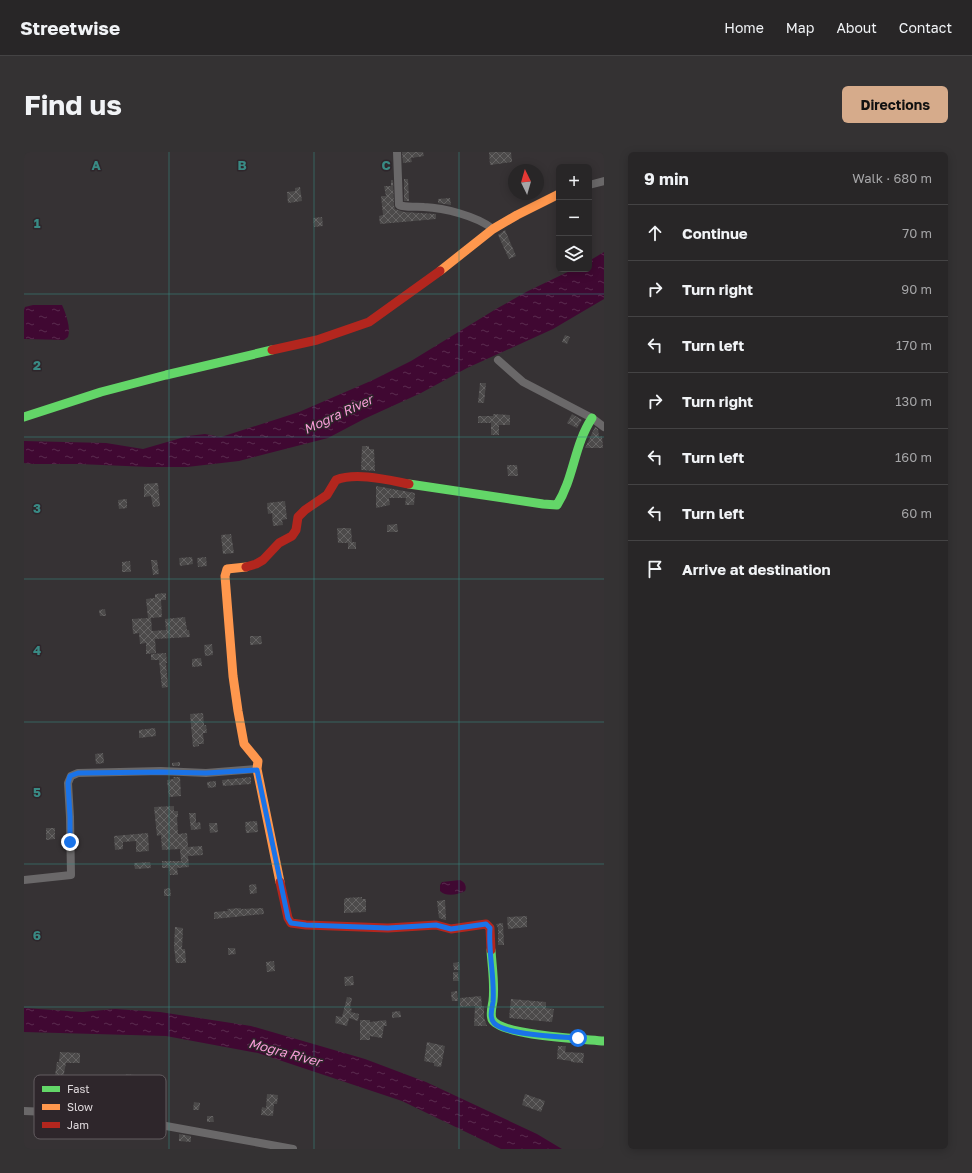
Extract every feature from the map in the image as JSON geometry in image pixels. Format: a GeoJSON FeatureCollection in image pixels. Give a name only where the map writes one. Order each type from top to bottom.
{"type":"FeatureCollection","features":[{"type":"Feature","properties":{"kind":"street"},"geometry":{"type":"LineString","coordinates":[[397,152],[399,205],[403,207],[424,207],[452,212],[486,224],[492,229]]}},
{"type":"Feature","properties":{"kind":"street"},"geometry":{"type":"LineString","coordinates":[[592,184],[604,181]]}},
{"type":"Feature","properties":{"kind":"street"},"geometry":{"type":"LineString","coordinates":[[24,417],[108,390],[316,340],[369,322],[454,261],[492,229],[556,196]]}},
{"type":"Feature","properties":{"kind":"street"},"geometry":{"type":"LineString","coordinates":[[498,360],[523,382],[592,418],[604,427]]}},
{"type":"Feature","properties":{"kind":"street"},"geometry":{"type":"LineString","coordinates":[[592,418],[586,425],[580,440],[567,486],[562,499],[557,505],[546,505],[500,497],[442,491],[391,481],[354,477],[336,479],[332,483],[329,494],[309,506],[298,517],[296,522],[296,532],[290,538],[280,542],[260,562],[252,566],[227,569],[225,584],[233,676],[244,744],[258,761],[257,770],[287,912],[291,923],[306,925],[388,928],[436,925],[451,929],[486,924],[490,928],[493,1001],[491,1014],[493,1022],[500,1028],[520,1032],[604,1041]]}},
{"type":"Feature","properties":{"kind":"street"},"geometry":{"type":"LineString","coordinates":[[24,880],[71,875],[68,783],[70,776],[78,773],[206,773],[257,770]]}},
{"type":"Feature","properties":{"kind":"street"},"geometry":{"type":"LineString","coordinates":[[24,1111],[34,1111]]}},
{"type":"Feature","properties":{"kind":"street"},"geometry":{"type":"LineString","coordinates":[[166,1126],[293,1149]]}},
{"type":"Feature","properties":{"kind":"water","name":"Mogra River"},"geometry":{"type":"Polygon","coordinates":[[[604,252],[604,299],[553,329],[467,368],[421,393],[364,419],[328,438],[239,461],[187,467],[24,463],[24,441],[106,443],[143,449],[188,436],[205,434],[221,437],[299,412],[373,380],[411,361],[496,309],[528,291],[568,272],[592,272],[592,259],[604,252]]]}},
{"type":"Feature","properties":{"kind":"water"},"geometry":{"type":"Polygon","coordinates":[[[33,305],[62,305],[68,325],[68,337],[64,340],[24,339],[24,310],[25,307],[33,305]]]}},
{"type":"Feature","properties":{"kind":"water"},"geometry":{"type":"Polygon","coordinates":[[[460,880],[465,885],[465,891],[452,895],[442,893],[440,891],[440,885],[442,882],[460,880]]]}},
{"type":"Feature","properties":{"kind":"water","name":"Mogra River"},"geometry":{"type":"Polygon","coordinates":[[[24,1008],[82,1012],[115,1009],[160,1012],[251,1026],[365,1059],[426,1082],[537,1134],[562,1149],[501,1149],[402,1101],[258,1053],[166,1036],[24,1032],[24,1008]]]}},
{"type":"Feature","properties":{"kind":"building"},"geometry":{"type":"Polygon","coordinates":[[[402,152],[423,152],[424,156],[411,158],[412,162],[403,163],[402,152]]]}},
{"type":"Feature","properties":{"kind":"building"},"geometry":{"type":"Polygon","coordinates":[[[489,152],[511,152],[512,162],[490,165],[489,152]]]}},
{"type":"Feature","properties":{"kind":"building"},"geometry":{"type":"Polygon","coordinates":[[[404,179],[408,179],[409,201],[404,201],[404,179]]]}},
{"type":"Feature","properties":{"kind":"building"},"geometry":{"type":"Polygon","coordinates":[[[391,180],[393,180],[395,209],[404,212],[436,214],[436,219],[380,224],[379,216],[383,215],[381,196],[386,196],[384,186],[391,186],[391,180]]]}},
{"type":"Feature","properties":{"kind":"building"},"geometry":{"type":"Polygon","coordinates":[[[300,187],[302,201],[288,203],[287,192],[295,191],[295,188],[300,187]]]}},
{"type":"Feature","properties":{"kind":"building"},"geometry":{"type":"Polygon","coordinates":[[[450,198],[451,205],[438,203],[438,199],[450,198]]]}},
{"type":"Feature","properties":{"kind":"building"},"geometry":{"type":"Polygon","coordinates":[[[322,217],[323,226],[314,227],[313,218],[322,217]]]}},
{"type":"Feature","properties":{"kind":"building"},"geometry":{"type":"Polygon","coordinates":[[[505,230],[516,256],[509,259],[498,235],[505,230]]]}},
{"type":"Feature","properties":{"kind":"building"},"geometry":{"type":"Polygon","coordinates":[[[565,335],[570,337],[567,344],[562,342],[565,335]]]}},
{"type":"Feature","properties":{"kind":"building"},"geometry":{"type":"Polygon","coordinates":[[[480,383],[486,383],[484,403],[478,403],[480,383]]]}},
{"type":"Feature","properties":{"kind":"building"},"geometry":{"type":"Polygon","coordinates":[[[493,414],[510,415],[510,425],[499,425],[499,435],[491,435],[491,423],[478,423],[478,416],[493,416],[493,414]]]}},
{"type":"Feature","properties":{"kind":"building"},"geometry":{"type":"Polygon","coordinates":[[[572,414],[582,420],[577,428],[567,423],[572,414]]]}},
{"type":"Feature","properties":{"kind":"building"},"geometry":{"type":"Polygon","coordinates":[[[595,427],[598,429],[599,437],[602,436],[603,448],[585,448],[595,427]]]}},
{"type":"Feature","properties":{"kind":"building"},"geometry":{"type":"Polygon","coordinates":[[[362,446],[369,446],[369,449],[374,449],[375,471],[361,470],[362,446]]]}},
{"type":"Feature","properties":{"kind":"building"},"geometry":{"type":"Polygon","coordinates":[[[507,465],[517,465],[518,476],[508,476],[507,465]]]}},
{"type":"Feature","properties":{"kind":"building"},"geometry":{"type":"Polygon","coordinates":[[[158,483],[160,506],[153,507],[151,496],[144,497],[144,484],[158,483]]]}},
{"type":"Feature","properties":{"kind":"building"},"geometry":{"type":"Polygon","coordinates":[[[376,486],[415,493],[414,505],[405,505],[406,498],[389,498],[390,505],[376,508],[376,486]]]}},
{"type":"Feature","properties":{"kind":"building"},"geometry":{"type":"Polygon","coordinates":[[[127,499],[127,508],[119,509],[118,500],[127,499]]]}},
{"type":"Feature","properties":{"kind":"building"},"geometry":{"type":"Polygon","coordinates":[[[285,501],[287,519],[282,520],[283,525],[273,526],[272,513],[268,514],[267,503],[285,501]]]}},
{"type":"Feature","properties":{"kind":"building"},"geometry":{"type":"Polygon","coordinates":[[[397,524],[398,532],[387,532],[387,525],[397,524]]]}},
{"type":"Feature","properties":{"kind":"building"},"geometry":{"type":"Polygon","coordinates":[[[337,528],[351,528],[352,542],[356,542],[356,549],[348,549],[348,543],[338,543],[337,528]]]}},
{"type":"Feature","properties":{"kind":"building"},"geometry":{"type":"Polygon","coordinates":[[[231,534],[234,553],[223,554],[221,535],[231,534]]]}},
{"type":"Feature","properties":{"kind":"building"},"geometry":{"type":"Polygon","coordinates":[[[192,557],[193,564],[180,566],[179,558],[192,557]]]}},
{"type":"Feature","properties":{"kind":"building"},"geometry":{"type":"Polygon","coordinates":[[[206,557],[207,566],[198,567],[197,558],[206,557]]]}},
{"type":"Feature","properties":{"kind":"building"},"geometry":{"type":"Polygon","coordinates":[[[151,560],[157,560],[159,574],[153,575],[151,560]]]}},
{"type":"Feature","properties":{"kind":"building"},"geometry":{"type":"Polygon","coordinates":[[[130,561],[131,572],[122,572],[122,562],[130,561]]]}},
{"type":"Feature","properties":{"kind":"building"},"geometry":{"type":"Polygon","coordinates":[[[166,593],[166,600],[161,600],[162,617],[151,618],[152,631],[166,630],[165,619],[185,617],[187,630],[189,630],[190,637],[155,639],[156,653],[146,654],[146,643],[140,644],[139,633],[133,634],[132,619],[148,618],[146,599],[155,598],[155,594],[166,593]]]}},
{"type":"Feature","properties":{"kind":"building"},"geometry":{"type":"Polygon","coordinates":[[[105,609],[106,616],[100,616],[99,610],[105,609]]]}},
{"type":"Feature","properties":{"kind":"building"},"geometry":{"type":"Polygon","coordinates":[[[250,636],[261,636],[262,644],[250,645],[250,636]]]}},
{"type":"Feature","properties":{"kind":"building"},"geometry":{"type":"Polygon","coordinates":[[[212,644],[213,655],[205,656],[204,645],[212,644]]]}},
{"type":"Feature","properties":{"kind":"building"},"geometry":{"type":"Polygon","coordinates":[[[166,653],[168,687],[162,688],[159,660],[151,660],[151,654],[166,653]]]}},
{"type":"Feature","properties":{"kind":"building"},"geometry":{"type":"Polygon","coordinates":[[[201,658],[202,666],[192,667],[192,659],[201,658]]]}},
{"type":"Feature","properties":{"kind":"building"},"geometry":{"type":"Polygon","coordinates":[[[203,713],[204,725],[206,725],[207,733],[203,733],[204,744],[199,744],[199,746],[193,747],[190,714],[203,713]]]}},
{"type":"Feature","properties":{"kind":"building"},"geometry":{"type":"Polygon","coordinates":[[[155,728],[156,736],[139,738],[139,730],[155,728]]]}},
{"type":"Feature","properties":{"kind":"building"},"geometry":{"type":"Polygon","coordinates":[[[103,753],[104,763],[96,764],[95,754],[103,753]]]}},
{"type":"Feature","properties":{"kind":"building"},"geometry":{"type":"Polygon","coordinates":[[[180,762],[180,766],[172,766],[172,763],[180,762]]]}},
{"type":"Feature","properties":{"kind":"building"},"geometry":{"type":"Polygon","coordinates":[[[173,777],[180,777],[181,796],[169,797],[167,780],[174,779],[173,777]]]}},
{"type":"Feature","properties":{"kind":"building"},"geometry":{"type":"Polygon","coordinates":[[[251,777],[251,784],[223,786],[222,780],[251,777]]]}},
{"type":"Feature","properties":{"kind":"building"},"geometry":{"type":"Polygon","coordinates":[[[216,781],[216,787],[208,788],[207,782],[216,781]]]}},
{"type":"Feature","properties":{"kind":"building"},"geometry":{"type":"Polygon","coordinates":[[[174,806],[174,811],[178,811],[178,834],[187,833],[188,847],[202,846],[203,855],[188,856],[189,867],[177,868],[178,875],[170,875],[169,868],[162,868],[162,861],[181,861],[180,849],[162,850],[161,835],[157,836],[154,807],[174,806]]]}},
{"type":"Feature","properties":{"kind":"building"},"geometry":{"type":"Polygon","coordinates":[[[189,813],[196,813],[196,823],[200,822],[201,829],[191,830],[189,813]]]}},
{"type":"Feature","properties":{"kind":"building"},"geometry":{"type":"Polygon","coordinates":[[[257,821],[258,832],[246,833],[245,822],[257,821]]]}},
{"type":"Feature","properties":{"kind":"building"},"geometry":{"type":"Polygon","coordinates":[[[209,823],[217,823],[218,832],[210,833],[209,823]]]}},
{"type":"Feature","properties":{"kind":"building"},"geometry":{"type":"Polygon","coordinates":[[[46,828],[55,828],[55,839],[46,840],[46,828]]]}},
{"type":"Feature","properties":{"kind":"building"},"geometry":{"type":"Polygon","coordinates":[[[148,833],[149,851],[136,852],[136,841],[123,842],[123,849],[115,850],[114,836],[148,833]]]}},
{"type":"Feature","properties":{"kind":"building"},"geometry":{"type":"Polygon","coordinates":[[[150,862],[151,868],[135,869],[134,863],[150,862]]]}},
{"type":"Feature","properties":{"kind":"building"},"geometry":{"type":"Polygon","coordinates":[[[256,884],[257,893],[250,894],[249,885],[256,884]]]}},
{"type":"Feature","properties":{"kind":"building"},"geometry":{"type":"Polygon","coordinates":[[[170,888],[171,896],[164,896],[164,889],[170,888]]]}},
{"type":"Feature","properties":{"kind":"building"},"geometry":{"type":"Polygon","coordinates":[[[362,897],[362,899],[366,899],[366,912],[344,913],[345,898],[362,897]]]}},
{"type":"Feature","properties":{"kind":"building"},"geometry":{"type":"Polygon","coordinates":[[[445,900],[446,920],[439,918],[437,901],[445,900]]]}},
{"type":"Feature","properties":{"kind":"building"},"geometry":{"type":"Polygon","coordinates":[[[241,908],[263,908],[264,914],[214,919],[214,912],[241,908]]]}},
{"type":"Feature","properties":{"kind":"building"},"geometry":{"type":"Polygon","coordinates":[[[527,916],[527,927],[508,929],[507,917],[527,916]]]}},
{"type":"Feature","properties":{"kind":"building"},"geometry":{"type":"Polygon","coordinates":[[[503,923],[504,945],[498,945],[498,928],[496,924],[503,923]]]}},
{"type":"Feature","properties":{"kind":"building"},"geometry":{"type":"Polygon","coordinates":[[[175,927],[183,928],[182,949],[185,949],[186,963],[176,963],[174,947],[175,927]]]}},
{"type":"Feature","properties":{"kind":"building"},"geometry":{"type":"Polygon","coordinates":[[[228,948],[235,948],[236,954],[228,955],[228,948]]]}},
{"type":"Feature","properties":{"kind":"building"},"geometry":{"type":"Polygon","coordinates":[[[274,961],[275,971],[267,972],[266,962],[274,961]]]}},
{"type":"Feature","properties":{"kind":"building"},"geometry":{"type":"Polygon","coordinates":[[[459,962],[460,970],[454,970],[453,963],[459,962]]]}},
{"type":"Feature","properties":{"kind":"building"},"geometry":{"type":"Polygon","coordinates":[[[453,972],[458,972],[459,981],[453,981],[453,972]]]}},
{"type":"Feature","properties":{"kind":"building"},"geometry":{"type":"Polygon","coordinates":[[[353,976],[354,985],[345,986],[344,977],[353,976]]]}},
{"type":"Feature","properties":{"kind":"building"},"geometry":{"type":"Polygon","coordinates":[[[457,991],[458,1001],[452,1001],[451,992],[457,991]]]}},
{"type":"Feature","properties":{"kind":"building"},"geometry":{"type":"Polygon","coordinates":[[[481,996],[482,1006],[484,1006],[484,1018],[487,1026],[474,1026],[475,1006],[460,1007],[460,998],[481,996]]]}},
{"type":"Feature","properties":{"kind":"building"},"geometry":{"type":"Polygon","coordinates":[[[347,997],[352,998],[350,1008],[352,1009],[351,1012],[359,1014],[358,1021],[349,1018],[347,1026],[335,1023],[336,1016],[342,1017],[347,997]]]}},
{"type":"Feature","properties":{"kind":"building"},"geometry":{"type":"Polygon","coordinates":[[[511,999],[546,1002],[546,1008],[554,1009],[552,1022],[509,1018],[511,999]]]}},
{"type":"Feature","properties":{"kind":"building"},"geometry":{"type":"Polygon","coordinates":[[[400,1011],[401,1017],[392,1018],[392,1012],[400,1011]]]}},
{"type":"Feature","properties":{"kind":"building"},"geometry":{"type":"Polygon","coordinates":[[[360,1020],[370,1020],[370,1022],[386,1020],[387,1026],[384,1026],[382,1038],[370,1036],[370,1040],[360,1040],[360,1020]]]}},
{"type":"Feature","properties":{"kind":"building"},"geometry":{"type":"Polygon","coordinates":[[[427,1042],[445,1046],[441,1067],[434,1066],[434,1063],[424,1061],[427,1042]]]}},
{"type":"Feature","properties":{"kind":"building"},"geometry":{"type":"Polygon","coordinates":[[[558,1046],[566,1046],[565,1052],[584,1053],[583,1063],[557,1059],[558,1046]]]}},
{"type":"Feature","properties":{"kind":"building"},"geometry":{"type":"Polygon","coordinates":[[[60,1052],[80,1053],[80,1063],[66,1063],[64,1075],[55,1075],[57,1062],[59,1062],[60,1052]]]}},
{"type":"Feature","properties":{"kind":"building"},"geometry":{"type":"Polygon","coordinates":[[[267,1094],[278,1095],[277,1104],[274,1104],[273,1116],[261,1115],[262,1107],[266,1108],[267,1094]]]}},
{"type":"Feature","properties":{"kind":"building"},"geometry":{"type":"Polygon","coordinates":[[[525,1094],[545,1101],[541,1112],[522,1105],[525,1094]]]}},
{"type":"Feature","properties":{"kind":"building"},"geometry":{"type":"Polygon","coordinates":[[[194,1102],[200,1103],[199,1110],[193,1110],[194,1102]]]}},
{"type":"Feature","properties":{"kind":"building"},"geometry":{"type":"Polygon","coordinates":[[[207,1116],[213,1116],[214,1122],[207,1122],[207,1116]]]}},
{"type":"Feature","properties":{"kind":"building"},"geometry":{"type":"Polygon","coordinates":[[[179,1134],[191,1136],[191,1142],[179,1141],[179,1134]]]}},
{"type":"Feature","properties":{"kind":"traffic: fast"},"geometry":{"type":"LineString","coordinates":[[24,417],[101,392],[272,350]]}},
{"type":"Feature","properties":{"kind":"traffic: fast"},"geometry":{"type":"LineString","coordinates":[[409,484],[557,505],[563,495],[581,439],[592,418]]}},
{"type":"Feature","properties":{"kind":"traffic: fast"},"geometry":{"type":"LineString","coordinates":[[491,950],[494,988],[491,1014],[492,1019],[498,1025],[526,1033],[544,1036],[604,1041]]}},
{"type":"Feature","properties":{"kind":"traffic: slow"},"geometry":{"type":"LineString","coordinates":[[440,271],[493,229],[556,196]]}},
{"type":"Feature","properties":{"kind":"traffic: slow"},"geometry":{"type":"LineString","coordinates":[[246,567],[227,569],[225,576],[233,676],[244,744],[258,761],[257,769],[280,882]]}},
{"type":"Feature","properties":{"kind":"traffic: jam"},"geometry":{"type":"LineString","coordinates":[[272,350],[317,340],[369,322],[440,271]]}},
{"type":"Feature","properties":{"kind":"traffic: jam"},"geometry":{"type":"LineString","coordinates":[[246,567],[263,560],[279,543],[292,536],[296,530],[298,517],[305,510],[327,495],[336,480],[362,477],[409,484]]}},
{"type":"Feature","properties":{"kind":"traffic: jam"},"geometry":{"type":"LineString","coordinates":[[280,882],[288,918],[291,923],[306,925],[388,928],[436,925],[451,929],[486,924],[490,928],[491,950]]}},
{"type":"Feature","properties":{"kind":"route"},"geometry":{"type":"LineString","coordinates":[[70,842],[68,783],[70,776],[78,773],[206,773],[257,770],[288,918],[291,923],[306,925],[388,928],[436,925],[451,929],[483,923],[486,924],[490,928],[493,1001],[491,1014],[493,1022],[500,1028],[520,1032],[578,1038]]}}]}
